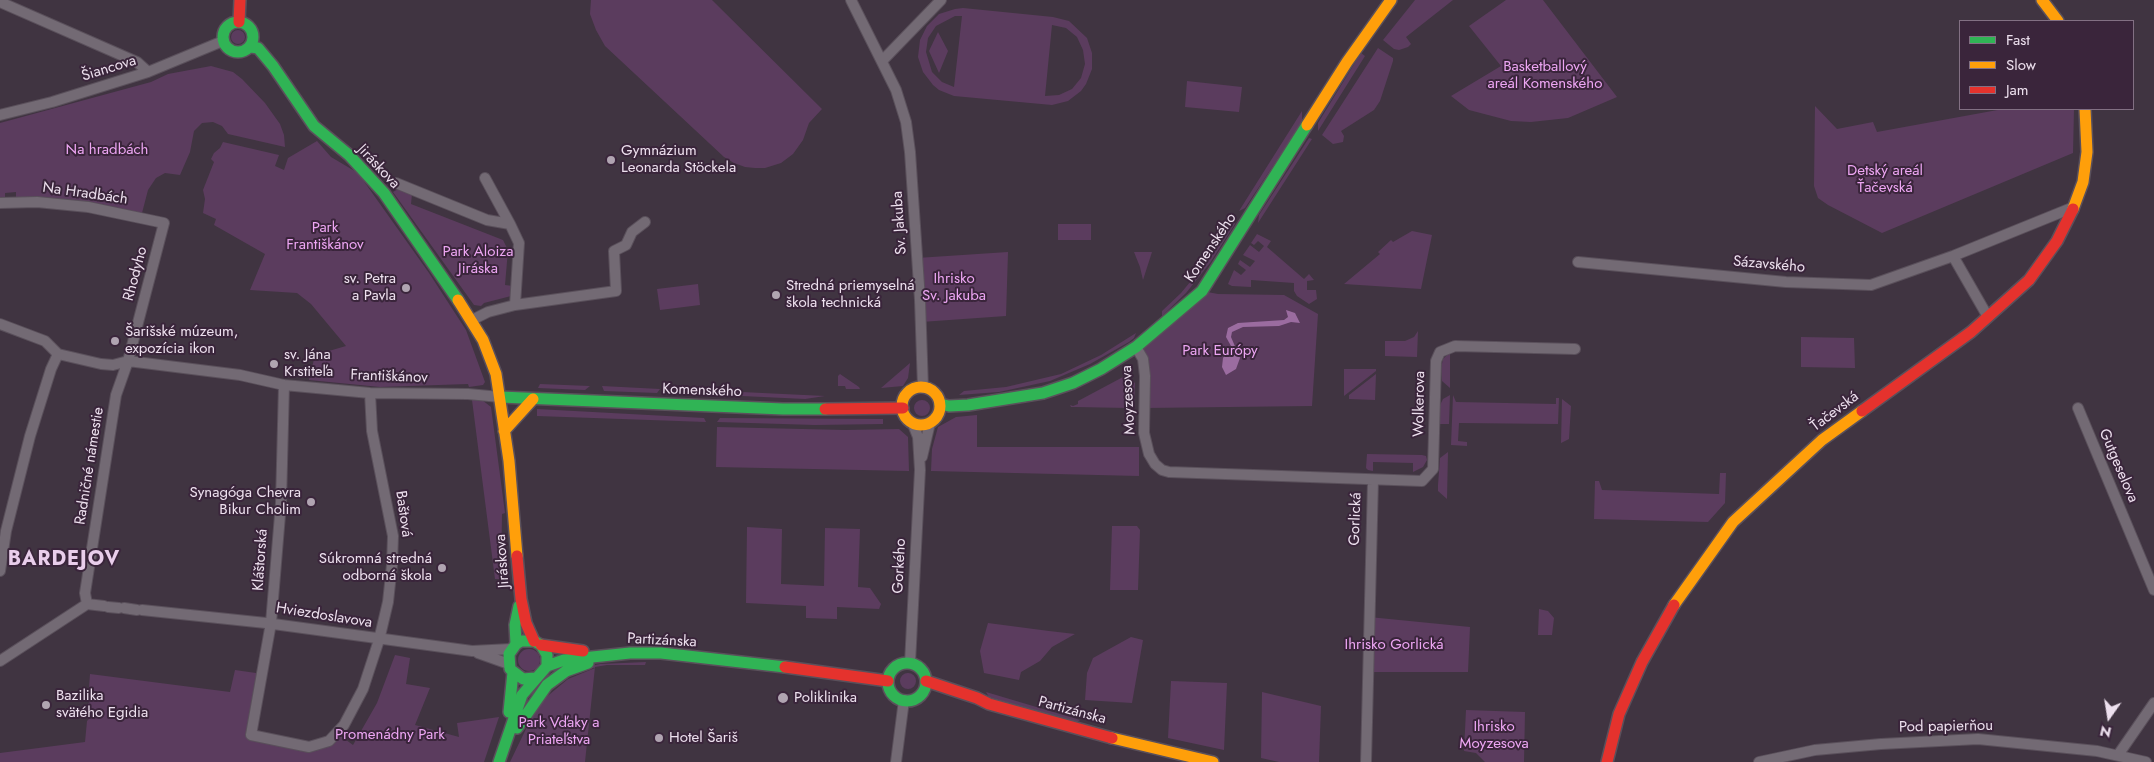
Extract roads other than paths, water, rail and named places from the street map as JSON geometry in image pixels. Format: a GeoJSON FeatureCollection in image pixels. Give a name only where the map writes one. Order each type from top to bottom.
{"type":"FeatureCollection","features":[{"type":"Feature","properties":{"kind":"street"},"geometry":{"type":"LineString","coordinates":[[239,22],[240,0]]}},
{"type":"Feature","properties":{"kind":"street","name":"Sv. Jakuba"},"geometry":{"type":"LineString","coordinates":[[851,0],[896,90],[906,122],[910,152],[920,300],[923,388]]}},
{"type":"Feature","properties":{"kind":"street"},"geometry":{"type":"LineString","coordinates":[[882,61],[941,0]]}},
{"type":"Feature","properties":{"kind":"street","name":"Komenského"},"geometry":{"type":"LineString","coordinates":[[940,404],[949,406],[984,403],[1043,393],[1073,383],[1101,369],[1136,347],[1202,291],[1347,62],[1391,0]]}},
{"type":"Feature","properties":{"kind":"street"},"geometry":{"type":"LineString","coordinates":[[2042,0],[2057,20]]}},
{"type":"Feature","properties":{"kind":"street"},"geometry":{"type":"LineString","coordinates":[[0,2],[137,62],[148,72]]}},
{"type":"Feature","properties":{"kind":"street"},"geometry":{"type":"LineString","coordinates":[[239,22],[251,29],[253,38],[251,47],[242,52],[233,52],[228,49],[222,36],[226,27],[239,22]]}},
{"type":"Feature","properties":{"kind":"street","name":"Šiancova"},"geometry":{"type":"LineString","coordinates":[[0,115],[52,102],[148,72],[223,41]]}},
{"type":"Feature","properties":{"kind":"street","name":"Jiráskova"},"geometry":{"type":"LineString","coordinates":[[251,47],[258,48],[273,66],[314,126],[349,155],[384,193],[472,320],[491,359],[500,396],[521,599],[526,623],[538,643]]}},
{"type":"Feature","properties":{"kind":"street","name":"Ťačevská"},"geometry":{"type":"LineString","coordinates":[[1607,762],[1619,714],[1642,662],[1669,611],[1734,522],[1822,440],[1972,332],[2029,280],[2058,240],[2074,207],[2085,168],[2087,152],[2085,110]]}},
{"type":"Feature","properties":{"kind":"street"},"geometry":{"type":"LineString","coordinates":[[485,178],[520,243],[516,305]]}},
{"type":"Feature","properties":{"kind":"street"},"geometry":{"type":"LineString","coordinates":[[396,183],[487,220],[510,224]]}},
{"type":"Feature","properties":{"kind":"street","name":"Na Hradbách"},"geometry":{"type":"LineString","coordinates":[[0,203],[37,202],[88,207],[164,223]]}},
{"type":"Feature","properties":{"kind":"street","name":"Sázavského"},"geometry":{"type":"LineString","coordinates":[[1578,262],[1786,282],[1872,285],[1953,256],[2074,207]]}},
{"type":"Feature","properties":{"kind":"street"},"geometry":{"type":"LineString","coordinates":[[472,320],[488,312],[516,305],[616,291],[614,251],[626,245],[632,232],[645,222]]}},
{"type":"Feature","properties":{"kind":"street","name":"Rhodyho"},"geometry":{"type":"LineString","coordinates":[[128,361],[164,223]]}},
{"type":"Feature","properties":{"kind":"street"},"geometry":{"type":"LineString","coordinates":[[1953,256],[1988,318]]}},
{"type":"Feature","properties":{"kind":"street"},"geometry":{"type":"LineString","coordinates":[[0,324],[41,339],[58,354],[113,365],[128,361]]}},
{"type":"Feature","properties":{"kind":"street","name":"Wolkerova"},"geometry":{"type":"LineString","coordinates":[[1372,480],[1422,481],[1434,469],[1436,361],[1440,352],[1445,348],[1455,346],[1576,349]]}},
{"type":"Feature","properties":{"kind":"street","name":"Moyzesova"},"geometry":{"type":"LineString","coordinates":[[1136,347],[1143,359],[1146,376],[1144,433],[1147,445],[1155,464],[1162,470],[1169,472]]}},
{"type":"Feature","properties":{"kind":"street"},"geometry":{"type":"LineString","coordinates":[[0,571],[6,531],[30,436],[51,369],[58,354]]}},
{"type":"Feature","properties":{"kind":"street","name":"Františkánov"},"geometry":{"type":"LineString","coordinates":[[128,361],[240,375],[284,385],[370,393],[500,396]]}},
{"type":"Feature","properties":{"kind":"street","name":"Radničné námestie"},"geometry":{"type":"LineString","coordinates":[[87,604],[85,593],[116,395],[128,361]]}},
{"type":"Feature","properties":{"kind":"street","name":"Kláštorská"},"geometry":{"type":"LineString","coordinates":[[251,736],[272,623],[280,503],[284,385]]}},
{"type":"Feature","properties":{"kind":"street"},"geometry":{"type":"LineString","coordinates":[[917,388],[933,391],[940,404],[938,415],[930,423],[918,425],[907,418],[903,408],[907,394],[917,388]]}},
{"type":"Feature","properties":{"kind":"street","name":"Baštová"},"geometry":{"type":"LineString","coordinates":[[251,736],[309,747],[335,737],[344,726],[363,689],[380,640],[389,593],[392,565],[392,536],[372,431],[370,393]]}},
{"type":"Feature","properties":{"kind":"street","name":"Komenského"},"geometry":{"type":"LineString","coordinates":[[500,396],[802,410],[903,408]]}},
{"type":"Feature","properties":{"kind":"street"},"geometry":{"type":"LineString","coordinates":[[504,431],[533,399]]}},
{"type":"Feature","properties":{"kind":"street","name":"Gutgeselova"},"geometry":{"type":"LineString","coordinates":[[2078,408],[2154,590]]}},
{"type":"Feature","properties":{"kind":"street","name":"Gorkého"},"geometry":{"type":"LineString","coordinates":[[910,663],[920,470],[918,437],[912,422]]}},
{"type":"Feature","properties":{"kind":"street","name":"Gorkého"},"geometry":{"type":"LineString","coordinates":[[920,470],[930,423]]}},
{"type":"Feature","properties":{"kind":"street","name":"Gorlická"},"geometry":{"type":"LineString","coordinates":[[1169,472],[1372,480],[1366,762]]}},
{"type":"Feature","properties":{"kind":"street","name":"Jiráskova"},"geometry":{"type":"LineString","coordinates":[[514,647],[515,625],[521,599]]}},
{"type":"Feature","properties":{"kind":"street"},"geometry":{"type":"LineString","coordinates":[[0,661],[87,604]]}},
{"type":"Feature","properties":{"kind":"street","name":"Hviezdoslavova"},"geometry":{"type":"LineString","coordinates":[[87,604],[272,623],[380,640],[472,651],[514,647]]}},
{"type":"Feature","properties":{"kind":"street"},"geometry":{"type":"LineString","coordinates":[[499,762],[504,748],[522,695],[547,666],[547,655],[538,643],[521,641],[514,647],[504,748]]}},
{"type":"Feature","properties":{"kind":"street","name":"Partizánska"},"geometry":{"type":"LineString","coordinates":[[538,643],[612,655]]}},
{"type":"Feature","properties":{"kind":"street","name":"Hviezdoslavova"},"geometry":{"type":"LineString","coordinates":[[472,651],[511,668]]}},
{"type":"Feature","properties":{"kind":"street","name":"Partizánska"},"geometry":{"type":"LineString","coordinates":[[547,666],[564,660],[612,655],[661,653],[832,672],[888,681]]}},
{"type":"Feature","properties":{"kind":"street"},"geometry":{"type":"LineString","coordinates":[[504,748],[536,698],[547,686],[566,671],[612,655]]}},
{"type":"Feature","properties":{"kind":"street"},"geometry":{"type":"LineString","coordinates":[[904,663],[910,663],[921,669],[926,681],[925,687],[919,696],[915,699],[904,700],[894,696],[888,681],[893,669],[904,663]]}},
{"type":"Feature","properties":{"kind":"street"},"geometry":{"type":"LineString","coordinates":[[511,668],[523,679],[535,678]]}},
{"type":"Feature","properties":{"kind":"street","name":"Partizánska"},"geometry":{"type":"LineString","coordinates":[[926,681],[977,698],[989,704],[1147,747],[1213,762]]}},
{"type":"Feature","properties":{"kind":"street"},"geometry":{"type":"LineString","coordinates":[[896,762],[904,700]]}},
{"type":"Feature","properties":{"kind":"street"},"geometry":{"type":"LineString","coordinates":[[2118,755],[2154,703]]}},
{"type":"Feature","properties":{"kind":"street","name":"Pod papierňou"},"geometry":{"type":"LineString","coordinates":[[1781,759],[1815,750],[1880,744],[1978,740],[2098,751],[2146,762]]}},
{"type":"Feature","properties":{"kind":"street"},"geometry":{"type":"LineString","coordinates":[[1758,762],[1781,759]]}},
{"type":"Feature","properties":{"kind":"place","name":"Gymnázium Leonarda Stöckela"},"geometry":{"type":"Point","coordinates":[611,160]}},
{"type":"Feature","properties":{"kind":"place","name":"sv. Petra a Pavla"},"geometry":{"type":"Point","coordinates":[406,288]}},
{"type":"Feature","properties":{"kind":"place","name":"Stredná priemyselná škola technická"},"geometry":{"type":"Point","coordinates":[776,295]}},
{"type":"Feature","properties":{"kind":"place","name":"Šarišské múzeum, expozícia ikon"},"geometry":{"type":"Point","coordinates":[115,341]}},
{"type":"Feature","properties":{"kind":"place","name":"sv. Jána Krstiteľa"},"geometry":{"type":"Point","coordinates":[274,364]}},
{"type":"Feature","properties":{"kind":"place","name":"Synagóga Chevra Bikur Cholim"},"geometry":{"type":"Point","coordinates":[311,502]}},
{"type":"Feature","properties":{"kind":"place","name":"Súkromná stredná odborná škola"},"geometry":{"type":"Point","coordinates":[442,568]}},
{"type":"Feature","properties":{"kind":"place","name":"Poliklinika"},"geometry":{"type":"Point","coordinates":[783,698]}},
{"type":"Feature","properties":{"kind":"place","name":"Bazilika svätého Egidia"},"geometry":{"type":"Point","coordinates":[46,705]}},
{"type":"Feature","properties":{"kind":"place","name":"Hotel Šariš"},"geometry":{"type":"Point","coordinates":[659,738]}},
{"type":"Feature","properties":{"kind":"district","name":"BARDEJOV"},"geometry":{"type":"Point","coordinates":[64,560]}},
{"type":"Feature","properties":{"kind":"park label","name":"Basketballový areál Komenského"},"geometry":{"type":"Point","coordinates":[1545,76]}},
{"type":"Feature","properties":{"kind":"park label","name":"Na hradbách"},"geometry":{"type":"Point","coordinates":[107,150]}},
{"type":"Feature","properties":{"kind":"park label","name":"Detský areál Ťačevská"},"geometry":{"type":"Point","coordinates":[1885,180]}},
{"type":"Feature","properties":{"kind":"park label","name":"Park Františkánov"},"geometry":{"type":"Point","coordinates":[325,236]}},
{"type":"Feature","properties":{"kind":"park label","name":"Park Aloiza Jiráska"},"geometry":{"type":"Point","coordinates":[478,260]}},
{"type":"Feature","properties":{"kind":"park label","name":"Ihrisko Sv. Jakuba"},"geometry":{"type":"Point","coordinates":[954,288]}},
{"type":"Feature","properties":{"kind":"park label","name":"Park Európy"},"geometry":{"type":"Point","coordinates":[1220,351]}},
{"type":"Feature","properties":{"kind":"park label","name":"Ihrisko Gorlická"},"geometry":{"type":"Point","coordinates":[1394,645]}},
{"type":"Feature","properties":{"kind":"park label","name":"Park Vďaky a Priateľstva"},"geometry":{"type":"Point","coordinates":[559,732]}},
{"type":"Feature","properties":{"kind":"park label","name":"Promenádny Park"},"geometry":{"type":"Point","coordinates":[390,735]}},
{"type":"Feature","properties":{"kind":"park label","name":"Ihrisko Moyzesova"},"geometry":{"type":"Point","coordinates":[1494,736]}}]}
